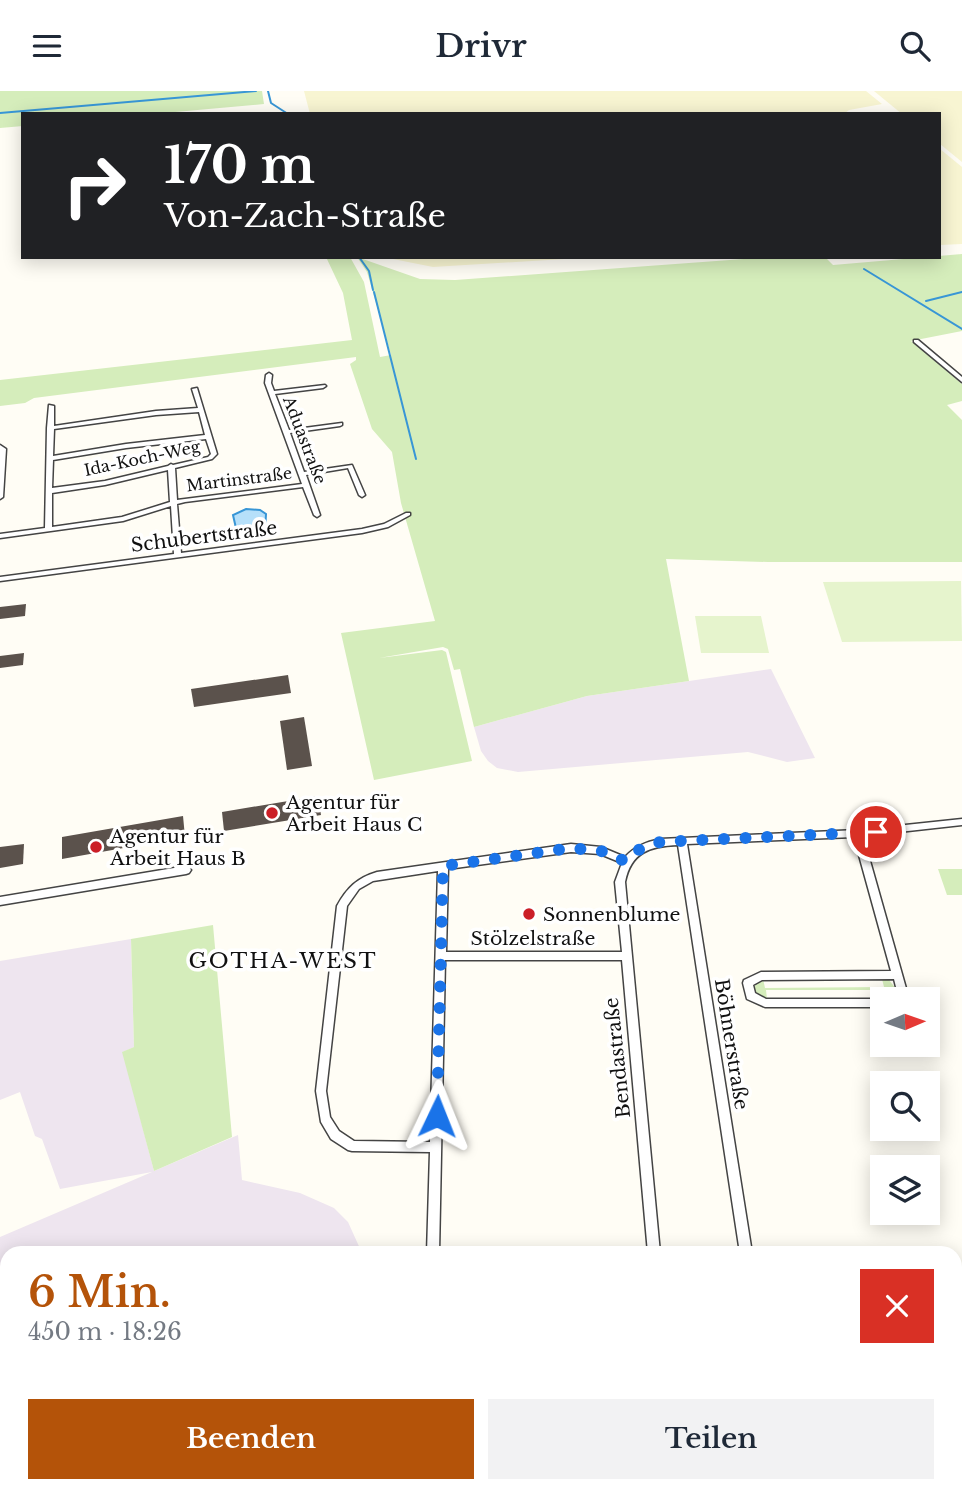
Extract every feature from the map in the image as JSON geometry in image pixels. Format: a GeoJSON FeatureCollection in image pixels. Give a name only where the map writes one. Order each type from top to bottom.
{"type":"FeatureCollection","features":[{"type":"Feature","properties":{"kind":"street"},"geometry":{"type":"LineString","coordinates":[[915,341],[962,380]]}},
{"type":"Feature","properties":{"kind":"street","name":"Aduastraße"},"geometry":{"type":"LineString","coordinates":[[270,375],[268,383],[317,515]]}},
{"type":"Feature","properties":{"kind":"street"},"geometry":{"type":"LineString","coordinates":[[272,394],[323,386]]}},
{"type":"Feature","properties":{"kind":"street","name":"Ida-Koch-Weg"},"geometry":{"type":"LineString","coordinates":[[49,491],[105,483],[210,458],[214,454],[195,389]]}},
{"type":"Feature","properties":{"kind":"street"},"geometry":{"type":"LineString","coordinates":[[48,530],[51,406]]}},
{"type":"Feature","properties":{"kind":"street"},"geometry":{"type":"LineString","coordinates":[[50,428],[156,413],[201,410]]}},
{"type":"Feature","properties":{"kind":"street"},"geometry":{"type":"LineString","coordinates":[[287,432],[340,423]]}},
{"type":"Feature","properties":{"kind":"street"},"geometry":{"type":"LineString","coordinates":[[50,458],[209,437]]}},
{"type":"Feature","properties":{"kind":"street"},"geometry":{"type":"LineString","coordinates":[[0,447],[3,449],[0,497]]}},
{"type":"Feature","properties":{"kind":"street"},"geometry":{"type":"LineString","coordinates":[[171,466],[178,555]]}},
{"type":"Feature","properties":{"kind":"street"},"geometry":{"type":"LineString","coordinates":[[302,474],[350,466],[362,495]]}},
{"type":"Feature","properties":{"kind":"street","name":"Martinstraße"},"geometry":{"type":"LineString","coordinates":[[0,536],[123,519],[174,502],[307,485]]}},
{"type":"Feature","properties":{"kind":"street","name":"Schubertstraße"},"geometry":{"type":"LineString","coordinates":[[0,579],[376,529],[408,514]]}},
{"type":"Feature","properties":{"kind":"street"},"geometry":{"type":"LineString","coordinates":[[436,1147],[352,1146],[335,1135],[325,1118],[321,1091],[342,906],[349,891],[370,878],[571,848],[601,851],[625,861],[648,845],[682,841],[858,833],[962,823]]}},
{"type":"Feature","properties":{"kind":"street"},"geometry":{"type":"LineString","coordinates":[[858,833],[900,987]]}},
{"type":"Feature","properties":{"kind":"street","name":"Böhnerstraße"},"geometry":{"type":"LineString","coordinates":[[682,841],[746,1246]]}},
{"type":"Feature","properties":{"kind":"street","name":"Bendastraße"},"geometry":{"type":"LineString","coordinates":[[625,861],[620,882],[625,956],[653,1246]]}},
{"type":"Feature","properties":{"kind":"street"},"geometry":{"type":"LineString","coordinates":[[433,1246],[443,866]]}},
{"type":"Feature","properties":{"kind":"street"},"geometry":{"type":"LineString","coordinates":[[0,901],[186,870]]}},
{"type":"Feature","properties":{"kind":"street","name":"Stölzelstraße"},"geometry":{"type":"LineString","coordinates":[[441,955],[625,956]]}},
{"type":"Feature","properties":{"kind":"street"},"geometry":{"type":"LineString","coordinates":[[870,1003],[765,1003],[751,996],[748,983],[761,977],[897,975]]}},
{"type":"Feature","properties":{"kind":"shaded area"},"geometry":{"type":"Polygon","coordinates":[[[304,91],[866,91],[882,104],[846,112],[309,112],[304,91]]]}},
{"type":"Feature","properties":{"kind":"shaded area"},"geometry":{"type":"Polygon","coordinates":[[[874,91],[962,91],[962,162],[941,145],[941,112],[900,112],[874,91]]]}},
{"type":"Feature","properties":{"kind":"shaded area"},"geometry":{"type":"Polygon","coordinates":[[[941,150],[962,167],[962,244],[941,245],[941,150]]]}},
{"type":"Feature","properties":{"kind":"shaded area"},"geometry":{"type":"Polygon","coordinates":[[[393,259],[563,259],[433,267],[393,259]]]}},
{"type":"Feature","properties":{"kind":"shaded area"},"geometry":{"type":"Polygon","coordinates":[[[771,669],[815,758],[787,762],[748,752],[518,772],[497,768],[488,761],[481,751],[474,727],[587,696],[771,669]]]}},
{"type":"Feature","properties":{"kind":"shaded area"},"geometry":{"type":"Polygon","coordinates":[[[131,939],[134,1047],[123,1052],[154,1171],[238,1135],[242,1180],[300,1193],[334,1208],[348,1222],[359,1246],[0,1246],[0,1237],[152,1172],[60,1189],[42,1139],[35,1136],[20,1092],[0,1100],[0,961],[131,939]]]}},
{"type":"Feature","properties":{"kind":"green space"},"geometry":{"type":"Polygon","coordinates":[[[0,91],[262,91],[264,104],[175,112],[21,112],[21,126],[0,128],[0,91]]]}},
{"type":"Feature","properties":{"kind":"green space"},"geometry":{"type":"Polygon","coordinates":[[[962,254],[962,331],[911,341],[962,384],[962,401],[947,405],[962,420],[962,562],[666,559],[689,681],[587,696],[474,727],[460,669],[454,670],[448,649],[443,647],[379,658],[442,650],[446,652],[472,761],[374,780],[341,633],[435,621],[401,503],[392,452],[372,429],[350,364],[356,357],[34,398],[25,403],[0,406],[0,380],[352,340],[343,293],[327,259],[351,259],[364,282],[380,357],[391,355],[367,272],[358,259],[420,279],[455,280],[744,259],[827,259],[833,265],[941,259],[941,256],[962,254]]]}},
{"type":"Feature","properties":{"kind":"green space"},"geometry":{"type":"Polygon","coordinates":[[[961,581],[962,641],[842,642],[823,582],[961,581]]]}},
{"type":"Feature","properties":{"kind":"green space"},"geometry":{"type":"Polygon","coordinates":[[[695,616],[761,616],[769,653],[701,653],[695,616]]]}},
{"type":"Feature","properties":{"kind":"green space"},"geometry":{"type":"Polygon","coordinates":[[[938,869],[962,869],[962,895],[947,895],[938,869]]]}},
{"type":"Feature","properties":{"kind":"green space"},"geometry":{"type":"Polygon","coordinates":[[[213,925],[232,1137],[154,1171],[122,1052],[134,1047],[131,939],[213,925]]]}},
{"type":"Feature","properties":{"kind":"green space"},"geometry":{"type":"Polygon","coordinates":[[[763,979],[765,988],[870,987],[870,990],[766,990],[767,999],[757,995],[754,989],[757,981],[763,979]]]}},
{"type":"Feature","properties":{"kind":"green space"},"geometry":{"type":"Polygon","coordinates":[[[882,979],[889,980],[895,987],[884,987],[882,979]]]}},
{"type":"Feature","properties":{"kind":"water"},"geometry":{"type":"Polygon","coordinates":[[[246,509],[260,510],[266,514],[265,533],[251,538],[238,537],[233,515],[246,509]]]}},
{"type":"Feature","properties":{"kind":"building"},"geometry":{"type":"Polygon","coordinates":[[[26,604],[25,616],[0,619],[0,607],[26,604]]]}},
{"type":"Feature","properties":{"kind":"building"},"geometry":{"type":"Polygon","coordinates":[[[24,653],[23,665],[0,668],[0,656],[24,653]]]}},
{"type":"Feature","properties":{"kind":"building"},"geometry":{"type":"Polygon","coordinates":[[[288,675],[291,693],[194,707],[191,689],[288,675]]]}},
{"type":"Feature","properties":{"kind":"building"},"geometry":{"type":"Polygon","coordinates":[[[304,717],[312,766],[287,770],[280,721],[304,717]]]}},
{"type":"Feature","properties":{"kind":"building","name":"Agentur für Arbeit Haus C"},"geometry":{"type":"Polygon","coordinates":[[[318,796],[321,815],[224,831],[222,812],[318,796]]]}},
{"type":"Feature","properties":{"kind":"building","name":"Agentur für Arbeit Haus B"},"geometry":{"type":"Polygon","coordinates":[[[183,816],[185,837],[62,859],[62,837],[183,816]]]}},
{"type":"Feature","properties":{"kind":"building"},"geometry":{"type":"Polygon","coordinates":[[[24,844],[23,864],[0,868],[0,847],[24,844]]]}},
{"type":"Feature","properties":{"kind":"waterway"},"geometry":{"type":"LineString","coordinates":[[0,113],[256,91]]}},
{"type":"Feature","properties":{"kind":"waterway"},"geometry":{"type":"LineString","coordinates":[[268,91],[271,103],[285,112]]}},
{"type":"Feature","properties":{"kind":"waterway"},"geometry":{"type":"LineString","coordinates":[[360,259],[369,271],[373,290]]}},
{"type":"Feature","properties":{"kind":"waterway"},"geometry":{"type":"LineString","coordinates":[[864,269],[962,329]]}},
{"type":"Feature","properties":{"kind":"waterway"},"geometry":{"type":"LineString","coordinates":[[374,292],[416,459]]}},
{"type":"Feature","properties":{"kind":"waterway"},"geometry":{"type":"LineString","coordinates":[[926,301],[962,292]]}},
{"type":"Feature","properties":{"kind":"place","name":"Agentur für Arbeit Haus C"},"geometry":{"type":"Point","coordinates":[272,813]}},
{"type":"Feature","properties":{"kind":"place","name":"Agentur für Arbeit Haus B"},"geometry":{"type":"Point","coordinates":[96,847]}},
{"type":"Feature","properties":{"kind":"place","name":"Sonnenblume"},"geometry":{"type":"Point","coordinates":[529,914]}},
{"type":"Feature","properties":{"kind":"district","name":"GOTHA-WEST"},"geometry":{"type":"Point","coordinates":[283,961]}},
{"type":"Feature","properties":{"kind":"route"},"geometry":{"type":"LineString","coordinates":[[437,1116],[443,866],[571,848],[601,851],[625,861],[636,851],[660,842],[876,832]]}}]}
